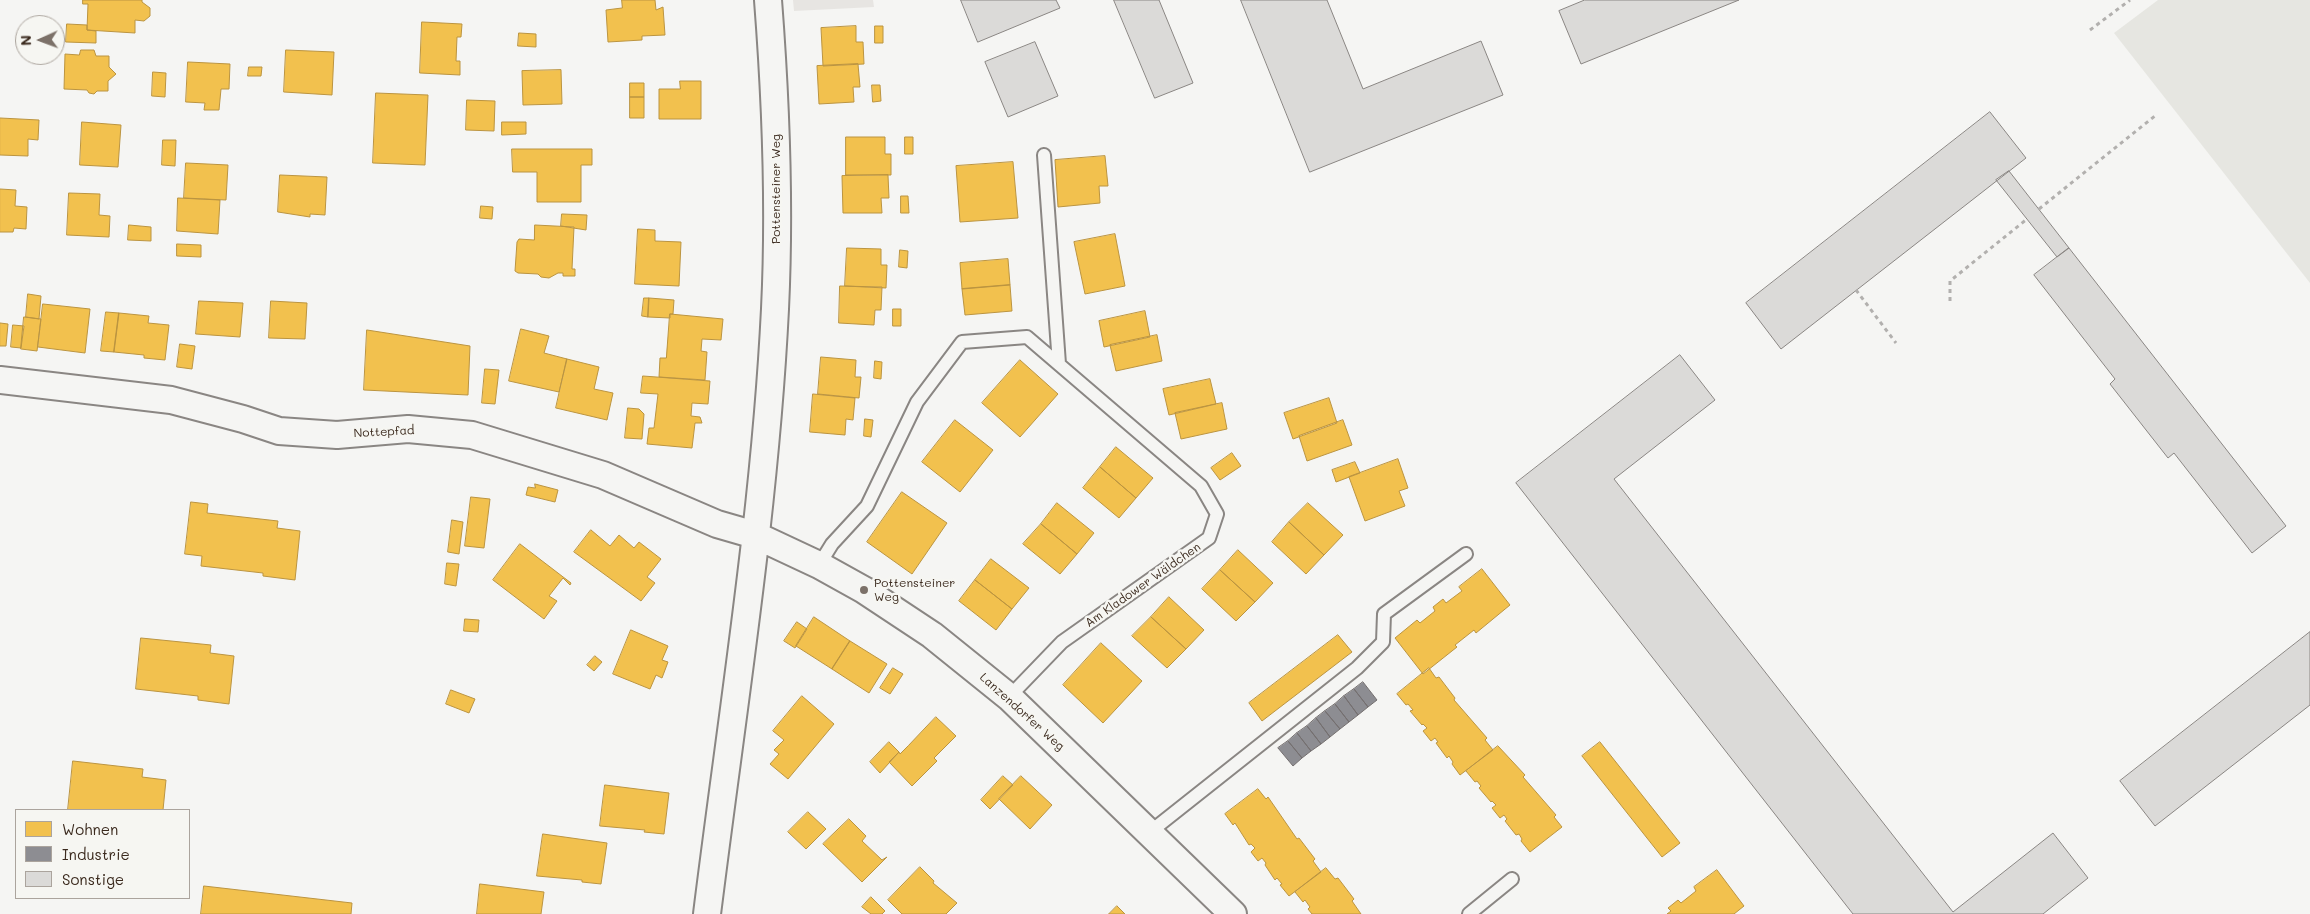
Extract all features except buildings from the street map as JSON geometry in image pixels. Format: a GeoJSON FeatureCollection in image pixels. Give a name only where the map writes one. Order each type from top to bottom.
{"type":"FeatureCollection","features":[{"type":"Feature","properties":{"kind":"street","name":"Pottensteiner Weg"},"geometry":{"type":"LineString","coordinates":[[707,914],[755,535],[775,308],[776,110],[768,0]]}},
{"type":"Feature","properties":{"kind":"street","name":"Nottepfad"},"geometry":{"type":"LineString","coordinates":[[0,380],[171,400],[243,419],[278,431],[338,435],[408,429],[472,434],[603,475],[717,524],[755,535]]}},
{"type":"Feature","properties":{"kind":"street","name":"Lanzendorfer Weg"},"geometry":{"type":"LineString","coordinates":[[755,535],[818,565],[864,590],[932,635],[1009,697],[1234,914]]}},
{"type":"Feature","properties":{"kind":"lane"},"geometry":{"type":"LineString","coordinates":[[1044,155],[1059,364]]}},
{"type":"Feature","properties":{"kind":"lane","name":"Am Kladower Wäldchen"},"geometry":{"type":"LineString","coordinates":[[818,565],[832,544],[867,506],[917,402],[962,342],[1028,337],[1201,486],[1217,514],[1208,538],[1062,642],[1009,697]]}},
{"type":"Feature","properties":{"kind":"lane"},"geometry":{"type":"LineString","coordinates":[[1150,832],[1358,668],[1383,642],[1384,614],[1466,554]]}},
{"type":"Feature","properties":{"kind":"lane"},"geometry":{"type":"LineString","coordinates":[[1469,914],[1512,879]]}},
{"type":"Feature","properties":{"kind":"path"},"geometry":{"type":"LineString","coordinates":[[2090,30],[2130,0]]}},
{"type":"Feature","properties":{"kind":"path"},"geometry":{"type":"LineString","coordinates":[[2039,209],[2156,115]]}},
{"type":"Feature","properties":{"kind":"path"},"geometry":{"type":"LineString","coordinates":[[1950,301],[1950,281],[2027,219]]}},
{"type":"Feature","properties":{"kind":"path"},"geometry":{"type":"LineString","coordinates":[[1856,290],[1896,343]]}},
{"type":"Feature","properties":{"kind":"shaded area"},"geometry":{"type":"Polygon","coordinates":[[[793,0],[873,0],[874,7],[794,11],[793,0]]]}},
{"type":"Feature","properties":{"kind":"shaded area"},"geometry":{"type":"Polygon","coordinates":[[[2158,0],[2310,0],[2310,283],[2114,33],[2158,0]]]}},
{"type":"Feature","properties":{"kind":"place","name":"Pottensteiner Weg"},"geometry":{"type":"Point","coordinates":[864,590]}}]}
